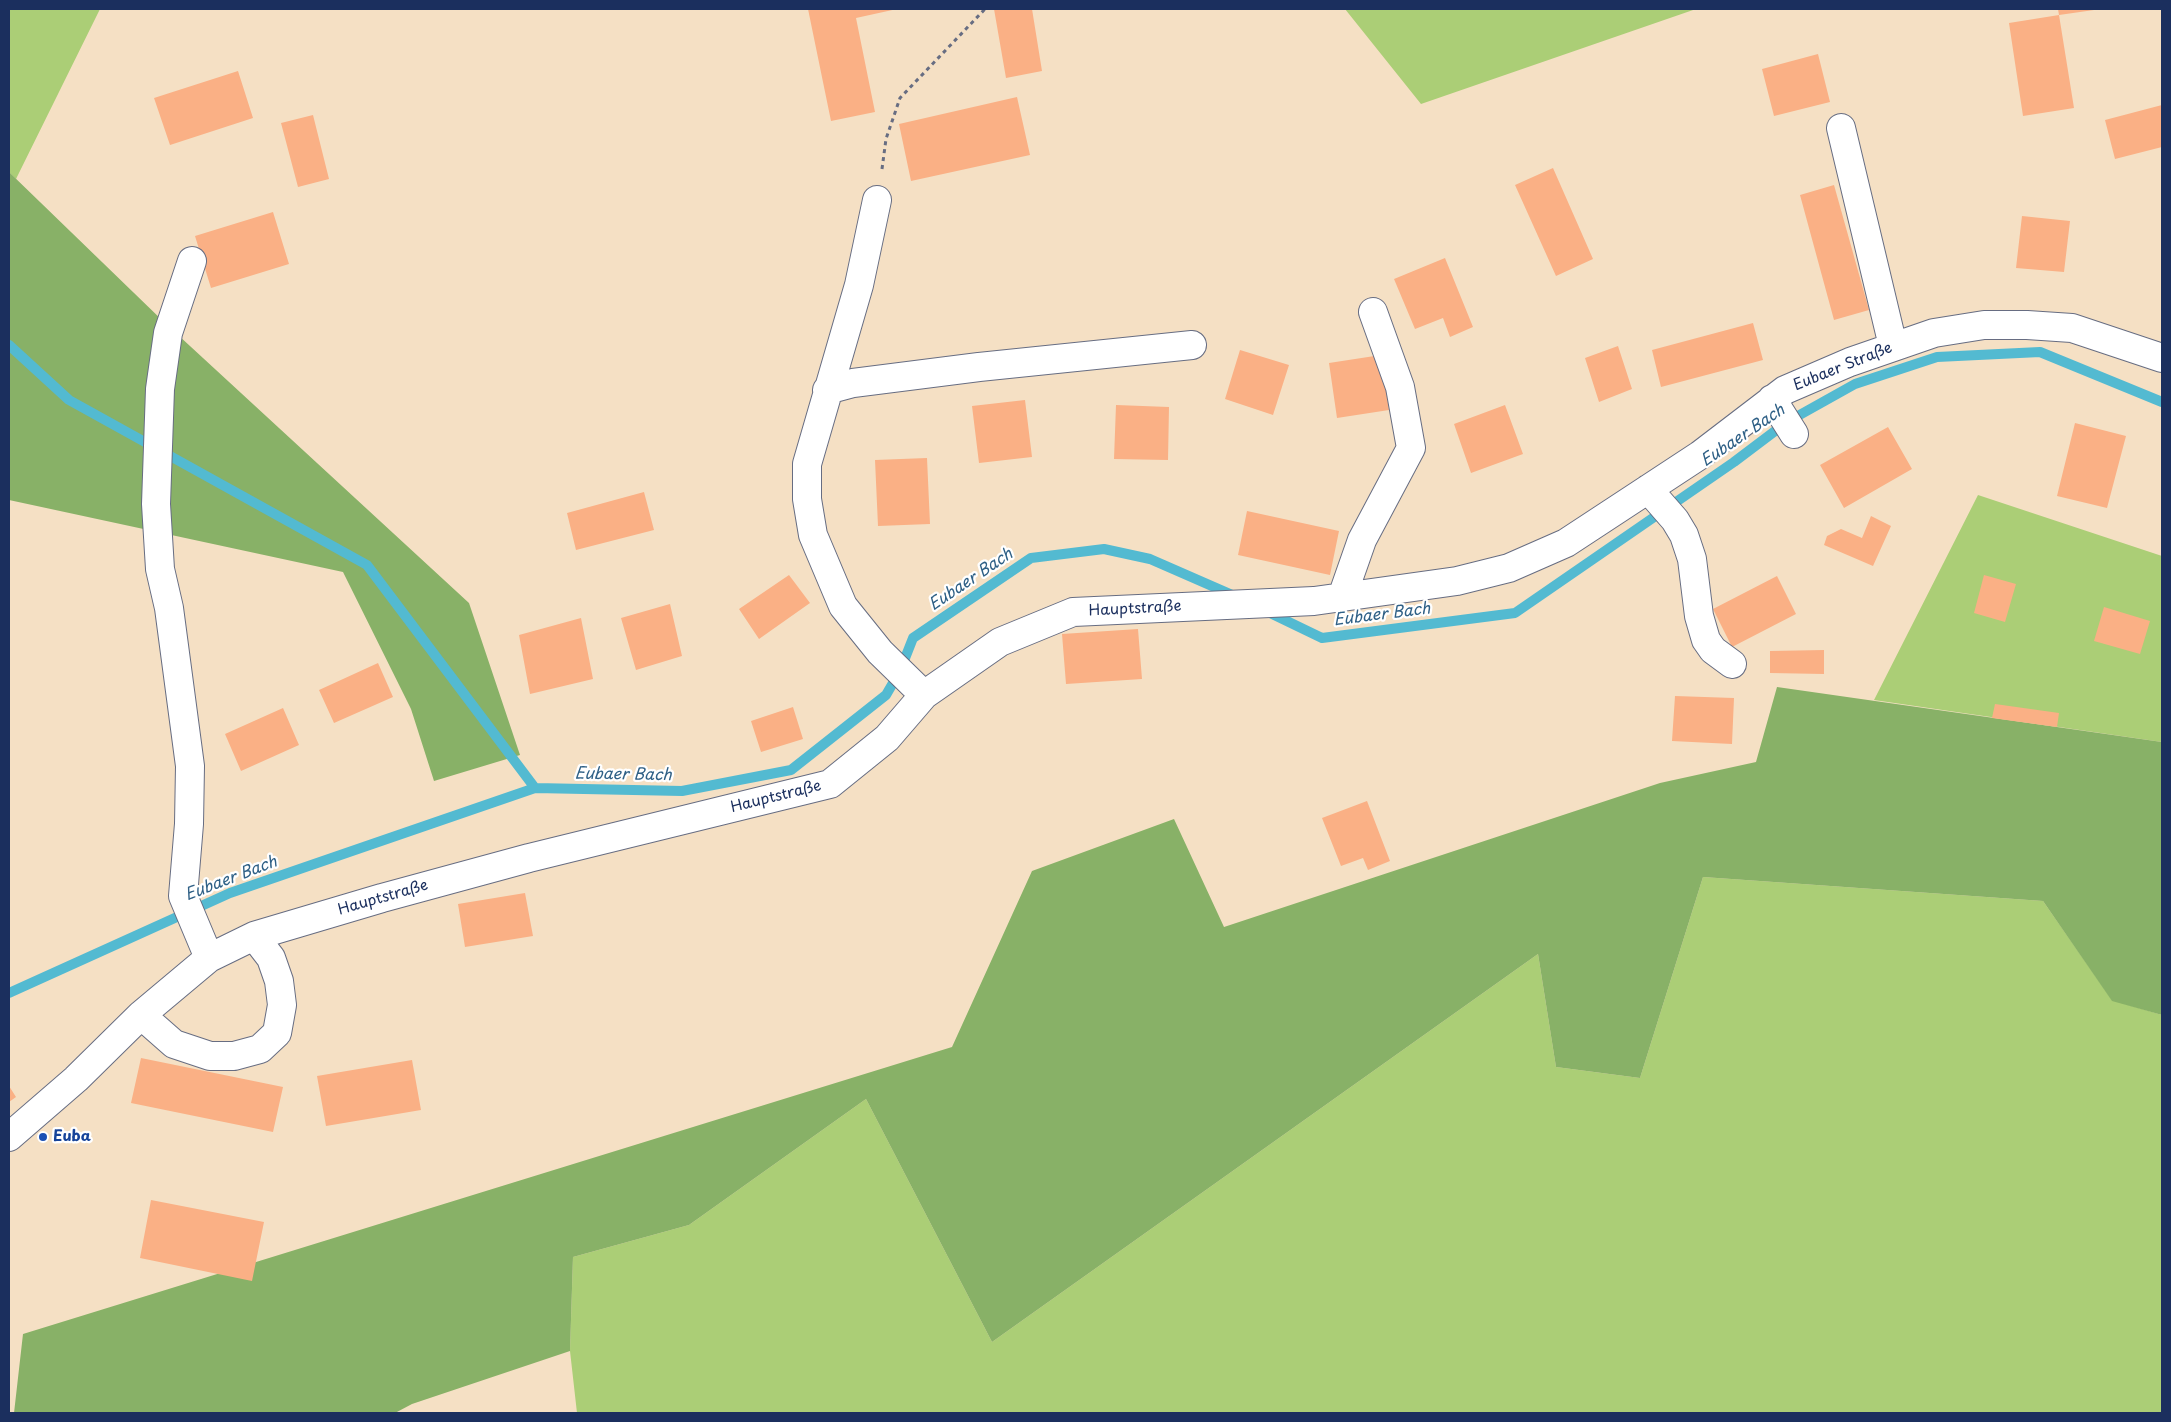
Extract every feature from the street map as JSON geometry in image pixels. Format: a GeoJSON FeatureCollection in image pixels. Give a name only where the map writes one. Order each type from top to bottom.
{"type":"FeatureCollection","features":[{"type":"Feature","properties":{"kind":"street"},"geometry":{"type":"LineString","coordinates":[[1841,128],[1894,346]]}},
{"type":"Feature","properties":{"kind":"street"},"geometry":{"type":"LineString","coordinates":[[877,200],[858,285],[807,464],[807,499],[813,535],[843,606],[880,652],[918,688]]}},
{"type":"Feature","properties":{"kind":"street"},"geometry":{"type":"LineString","coordinates":[[192,261],[168,333],[160,389],[156,504],[160,569],[169,608],[190,766],[189,824],[183,896],[194,927],[209,958]]}},
{"type":"Feature","properties":{"kind":"street"},"geometry":{"type":"LineString","coordinates":[[1342,598],[1362,540],[1411,448],[1400,387],[1373,312]]}},
{"type":"Feature","properties":{"kind":"street","name":"Eubaer Straße"},"geometry":{"type":"LineString","coordinates":[[1566,543],[1700,455],[1785,390],[1894,346],[1934,333],[1984,325],[2027,324],[2072,328],[2162,358]]}},
{"type":"Feature","properties":{"kind":"street"},"geometry":{"type":"LineString","coordinates":[[827,390],[853,383],[980,367],[1192,345]]}},
{"type":"Feature","properties":{"kind":"street"},"geometry":{"type":"LineString","coordinates":[[1772,399],[1794,434]]}},
{"type":"Feature","properties":{"kind":"street"},"geometry":{"type":"LineString","coordinates":[[1648,488],[1675,520],[1684,535],[1692,559],[1701,627],[1713,650],[1732,664]]}},
{"type":"Feature","properties":{"kind":"street","name":"Hauptstraße"},"geometry":{"type":"LineString","coordinates":[[9,1137],[76,1078],[141,1015],[209,958],[254,936],[382,898],[529,858],[830,784],[887,738],[918,688],[1000,642],[1073,612],[1342,598],[1458,581],[1509,568],[1566,543]]}},
{"type":"Feature","properties":{"kind":"street"},"geometry":{"type":"LineString","coordinates":[[141,1015],[174,1044],[210,1056],[234,1056],[260,1049],[277,1033],[282,1006],[279,981],[271,958],[254,936]]}},
{"type":"Feature","properties":{"kind":"path"},"geometry":{"type":"LineString","coordinates":[[877,200],[886,139],[900,98],[985,9]]}},
{"type":"Feature","properties":{"kind":"green space"},"geometry":{"type":"Polygon","coordinates":[[[9,9],[100,9],[16,179],[9,172],[9,9]]]}},
{"type":"Feature","properties":{"kind":"green space"},"geometry":{"type":"Polygon","coordinates":[[[1345,9],[1696,9],[1421,104],[1345,9]]]}},
{"type":"Feature","properties":{"kind":"green space"},"geometry":{"type":"Polygon","coordinates":[[[9,172],[165,323],[469,603],[520,755],[434,781],[411,709],[343,572],[9,500],[9,172]]]}},
{"type":"Feature","properties":{"kind":"green space"},"geometry":{"type":"Polygon","coordinates":[[[1978,495],[2162,556],[2162,742],[1874,700],[1978,495]]]}},
{"type":"Feature","properties":{"kind":"green space"},"geometry":{"type":"Polygon","coordinates":[[[1777,687],[2162,742],[2162,1015],[2112,1001],[2043,901],[1703,877],[1640,1078],[1556,1067],[1538,954],[992,1342],[866,1099],[689,1225],[573,1257],[570,1351],[412,1404],[395,1413],[14,1413],[23,1334],[952,1047],[1032,871],[1174,819],[1224,927],[1660,783],[1756,762],[1777,687]]]}},
{"type":"Feature","properties":{"kind":"green space"},"geometry":{"type":"Polygon","coordinates":[[[1703,877],[2043,901],[2112,1000],[2162,1015],[2162,1413],[577,1413],[570,1351],[573,1257],[689,1225],[866,1099],[992,1342],[1538,954],[1556,1067],[1640,1078],[1703,877]]]}},
{"type":"Feature","properties":{"kind":"building"},"geometry":{"type":"Polygon","coordinates":[[[808,9],[897,9],[856,18],[875,112],[831,121],[808,9]]]}},
{"type":"Feature","properties":{"kind":"building"},"geometry":{"type":"Polygon","coordinates":[[[994,9],[1032,9],[1042,71],[1006,78],[994,9]]]}},
{"type":"Feature","properties":{"kind":"building"},"geometry":{"type":"Polygon","coordinates":[[[2058,9],[2094,9],[2094,10],[2059,15],[2058,9]]]}},
{"type":"Feature","properties":{"kind":"building"},"geometry":{"type":"Polygon","coordinates":[[[2059,15],[2074,108],[2023,116],[2009,23],[2059,15]]]}},
{"type":"Feature","properties":{"kind":"building"},"geometry":{"type":"Polygon","coordinates":[[[1818,54],[1830,102],[1774,116],[1762,69],[1818,54]]]}},
{"type":"Feature","properties":{"kind":"building"},"geometry":{"type":"Polygon","coordinates":[[[238,71],[253,118],[170,145],[154,98],[238,71]]]}},
{"type":"Feature","properties":{"kind":"building"},"geometry":{"type":"Polygon","coordinates":[[[1017,97],[1030,155],[911,181],[899,124],[1017,97]]]}},
{"type":"Feature","properties":{"kind":"building"},"geometry":{"type":"Polygon","coordinates":[[[2162,105],[2162,147],[2115,159],[2105,120],[2162,105]]]}},
{"type":"Feature","properties":{"kind":"building"},"geometry":{"type":"Polygon","coordinates":[[[313,115],[329,179],[298,187],[281,123],[313,115]]]}},
{"type":"Feature","properties":{"kind":"building"},"geometry":{"type":"Polygon","coordinates":[[[1553,168],[1593,259],[1556,276],[1515,185],[1553,168]]]}},
{"type":"Feature","properties":{"kind":"building"},"geometry":{"type":"Polygon","coordinates":[[[1834,185],[1869,310],[1834,320],[1800,195],[1834,185]]]}},
{"type":"Feature","properties":{"kind":"building"},"geometry":{"type":"Polygon","coordinates":[[[273,212],[289,264],[211,288],[195,236],[273,212]]]}},
{"type":"Feature","properties":{"kind":"building"},"geometry":{"type":"Polygon","coordinates":[[[2022,216],[2070,221],[2064,272],[2016,268],[2022,216]]]}},
{"type":"Feature","properties":{"kind":"building"},"geometry":{"type":"Polygon","coordinates":[[[1445,258],[1473,327],[1450,337],[1443,318],[1415,329],[1394,279],[1445,258]]]}},
{"type":"Feature","properties":{"kind":"building"},"geometry":{"type":"Polygon","coordinates":[[[1753,323],[1763,360],[1661,387],[1652,350],[1753,323]]]}},
{"type":"Feature","properties":{"kind":"building"},"geometry":{"type":"Polygon","coordinates":[[[1618,346],[1632,389],[1599,402],[1585,358],[1618,346]]]}},
{"type":"Feature","properties":{"kind":"building"},"geometry":{"type":"Polygon","coordinates":[[[1240,350],[1289,365],[1273,415],[1225,399],[1240,350]]]}},
{"type":"Feature","properties":{"kind":"building"},"geometry":{"type":"Polygon","coordinates":[[[1381,355],[1389,410],[1337,418],[1329,363],[1381,355]]]}},
{"type":"Feature","properties":{"kind":"building"},"geometry":{"type":"Polygon","coordinates":[[[1025,400],[1032,457],[979,463],[972,406],[1025,400]]]}},
{"type":"Feature","properties":{"kind":"building"},"geometry":{"type":"Polygon","coordinates":[[[1116,405],[1169,407],[1168,460],[1114,459],[1116,405]]]}},
{"type":"Feature","properties":{"kind":"building"},"geometry":{"type":"Polygon","coordinates":[[[1505,405],[1523,454],[1471,473],[1454,424],[1505,405]]]}},
{"type":"Feature","properties":{"kind":"building"},"geometry":{"type":"Polygon","coordinates":[[[2075,423],[2126,436],[2107,508],[2057,496],[2075,423]]]}},
{"type":"Feature","properties":{"kind":"building"},"geometry":{"type":"Polygon","coordinates":[[[1888,427],[1912,469],[1844,508],[1820,465],[1888,427]]]}},
{"type":"Feature","properties":{"kind":"building"},"geometry":{"type":"Polygon","coordinates":[[[927,458],[930,524],[878,526],[875,460],[927,458]]]}},
{"type":"Feature","properties":{"kind":"building"},"geometry":{"type":"Polygon","coordinates":[[[644,492],[654,530],[576,550],[567,513],[644,492]]]}},
{"type":"Feature","properties":{"kind":"building"},"geometry":{"type":"Polygon","coordinates":[[[1247,511],[1339,531],[1330,575],[1238,555],[1247,511]]]}},
{"type":"Feature","properties":{"kind":"building"},"geometry":{"type":"Polygon","coordinates":[[[1871,516],[1891,526],[1873,566],[1824,545],[1827,536],[1841,529],[1862,538],[1871,516]]]}},
{"type":"Feature","properties":{"kind":"building"},"geometry":{"type":"Polygon","coordinates":[[[789,575],[810,603],[759,639],[739,609],[789,575]]]}},
{"type":"Feature","properties":{"kind":"building"},"geometry":{"type":"Polygon","coordinates":[[[1984,575],[2016,584],[2005,622],[1974,613],[1984,575]]]}},
{"type":"Feature","properties":{"kind":"building"},"geometry":{"type":"Polygon","coordinates":[[[1777,576],[1796,614],[1732,647],[1713,609],[1777,576]]]}},
{"type":"Feature","properties":{"kind":"building"},"geometry":{"type":"Polygon","coordinates":[[[670,604],[682,656],[636,670],[621,618],[670,604]]]}},
{"type":"Feature","properties":{"kind":"building"},"geometry":{"type":"Polygon","coordinates":[[[2104,607],[2150,621],[2140,654],[2094,641],[2104,607]]]}},
{"type":"Feature","properties":{"kind":"building"},"geometry":{"type":"Polygon","coordinates":[[[581,618],[593,679],[530,694],[519,635],[581,618]]]}},
{"type":"Feature","properties":{"kind":"building"},"geometry":{"type":"Polygon","coordinates":[[[1138,629],[1142,679],[1066,684],[1062,634],[1138,629]]]}},
{"type":"Feature","properties":{"kind":"building"},"geometry":{"type":"Polygon","coordinates":[[[1824,650],[1824,674],[1770,673],[1770,651],[1824,650]]]}},
{"type":"Feature","properties":{"kind":"building"},"geometry":{"type":"Polygon","coordinates":[[[378,663],[393,697],[334,723],[319,690],[378,663]]]}},
{"type":"Feature","properties":{"kind":"building"},"geometry":{"type":"Polygon","coordinates":[[[1675,696],[1734,698],[1732,744],[1672,741],[1675,696]]]}},
{"type":"Feature","properties":{"kind":"building"},"geometry":{"type":"Polygon","coordinates":[[[1995,704],[2059,713],[2057,727],[1992,718],[1995,704]]]}},
{"type":"Feature","properties":{"kind":"building"},"geometry":{"type":"Polygon","coordinates":[[[793,707],[803,739],[761,752],[751,721],[793,707]]]}},
{"type":"Feature","properties":{"kind":"building"},"geometry":{"type":"Polygon","coordinates":[[[283,708],[299,745],[241,771],[225,734],[283,708]]]}},
{"type":"Feature","properties":{"kind":"building"},"geometry":{"type":"Polygon","coordinates":[[[1367,801],[1390,861],[1368,870],[1363,858],[1341,866],[1322,818],[1367,801]]]}},
{"type":"Feature","properties":{"kind":"building"},"geometry":{"type":"Polygon","coordinates":[[[525,893],[533,936],[465,947],[458,904],[525,893]]]}},
{"type":"Feature","properties":{"kind":"building"},"geometry":{"type":"Polygon","coordinates":[[[141,1058],[283,1087],[273,1132],[131,1103],[141,1058]]]}},
{"type":"Feature","properties":{"kind":"building"},"geometry":{"type":"Polygon","coordinates":[[[412,1060],[421,1110],[326,1126],[317,1076],[412,1060]]]}},
{"type":"Feature","properties":{"kind":"building"},"geometry":{"type":"Polygon","coordinates":[[[9,1086],[16,1097],[9,1102],[9,1086]]]}},
{"type":"Feature","properties":{"kind":"building"},"geometry":{"type":"Polygon","coordinates":[[[151,1200],[264,1222],[252,1281],[140,1258],[151,1200]]]}},
{"type":"Feature","properties":{"kind":"waterway"},"geometry":{"type":"LineString","coordinates":[[9,345],[69,400],[367,565],[535,788]]}},
{"type":"Feature","properties":{"kind":"waterway","name":"Eubaer Bach"},"geometry":{"type":"LineString","coordinates":[[1266,611],[1322,638],[1515,613],[1734,462],[1787,422],[1855,384],[1937,357],[2040,352],[2162,402]]}},
{"type":"Feature","properties":{"kind":"waterway","name":"Eubaer Bach"},"geometry":{"type":"LineString","coordinates":[[9,993],[230,893],[535,788],[682,791],[791,770],[886,695],[900,671],[913,638],[1031,558],[1104,549],[1150,559],[1237,597]]}},
{"type":"Feature","properties":{"kind":"place","name":"Euba"},"geometry":{"type":"Point","coordinates":[43,1137]}}]}
